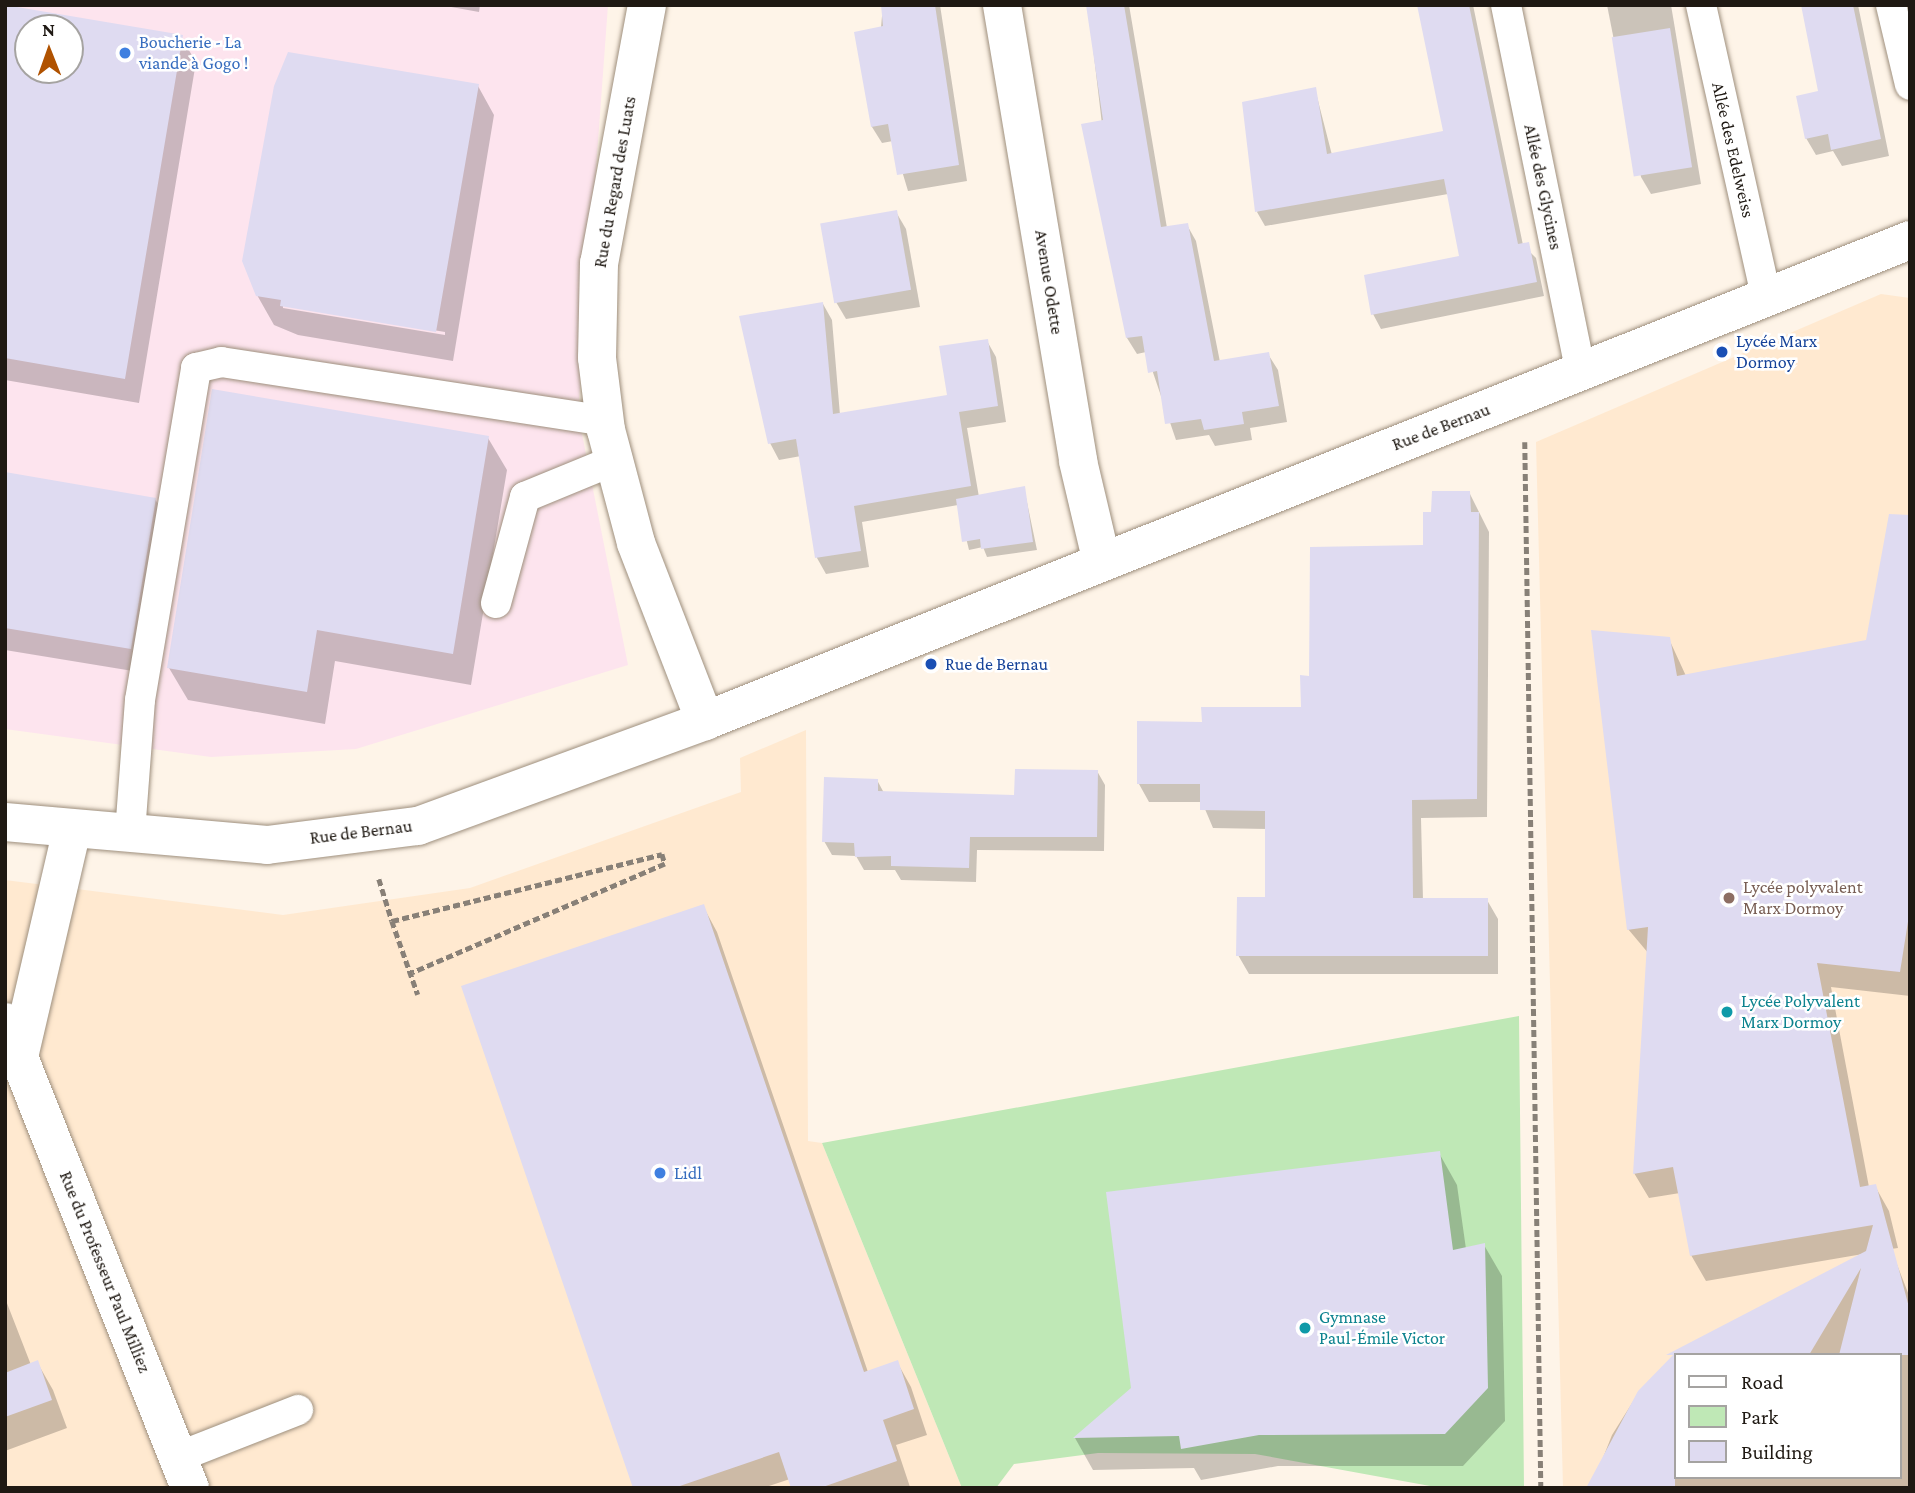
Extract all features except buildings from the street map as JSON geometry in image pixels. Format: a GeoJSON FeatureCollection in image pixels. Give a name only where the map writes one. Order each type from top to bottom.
{"type":"FeatureCollection","features":[{"type":"Feature","properties":{"kind":"street","name":"Rue du Regard des Luats"},"geometry":{"type":"LineString","coordinates":[[647,5],[599,263],[597,358],[606,421],[636,543],[705,721]]}},
{"type":"Feature","properties":{"kind":"street","name":"Avenue Odette"},"geometry":{"type":"LineString","coordinates":[[1003,5],[1078,461],[1101,558]]}},
{"type":"Feature","properties":{"kind":"street","name":"Rue de Bernau"},"geometry":{"type":"LineString","coordinates":[[5,822],[267,845],[418,826],[705,721],[1101,558],[1524,396],[1580,369],[1910,240]]}},
{"type":"Feature","properties":{"kind":"street","name":"Rue du Professeur Paul Milliez"},"geometry":{"type":"LineString","coordinates":[[72,829],[12,1040],[184,1472]]}},
{"type":"Feature","properties":{"kind":"lane","name":"Allée des Glycines"},"geometry":{"type":"LineString","coordinates":[[1506,5],[1580,369]]}},
{"type":"Feature","properties":{"kind":"lane","name":"Allée des Edelweiss"},"geometry":{"type":"LineString","coordinates":[[1701,5],[1766,295]]}},
{"type":"Feature","properties":{"kind":"lane"},"geometry":{"type":"LineString","coordinates":[[1891,5],[1910,85]]}},
{"type":"Feature","properties":{"kind":"lane"},"geometry":{"type":"LineString","coordinates":[[130,833],[140,699],[196,368],[221,362],[606,421]]}},
{"type":"Feature","properties":{"kind":"lane"},"geometry":{"type":"LineString","coordinates":[[496,603],[525,497],[615,460]]}},
{"type":"Feature","properties":{"kind":"lane"},"geometry":{"type":"LineString","coordinates":[[184,1472],[298,1410]]}},
{"type":"Feature","properties":{"kind":"path"},"geometry":{"type":"LineString","coordinates":[[1524,396],[1541,1488]]}},
{"type":"Feature","properties":{"kind":"path"},"geometry":{"type":"LineString","coordinates":[[365,832],[418,995]]}},
{"type":"Feature","properties":{"kind":"path"},"geometry":{"type":"LineString","coordinates":[[392,921],[662,854],[664,864],[412,973]]}},
{"type":"Feature","properties":{"kind":"shaded area"},"geometry":{"type":"Polygon","coordinates":[[[5,5],[608,5],[578,414],[628,665],[356,749],[211,757],[5,729],[5,5]]]}},
{"type":"Feature","properties":{"kind":"shaded area","name":"Lycée polyvalent Marx Dormoy"},"geometry":{"type":"Polygon","coordinates":[[[1881,294],[1910,298],[1910,1488],[1563,1488],[1536,442],[1881,294]]]}},
{"type":"Feature","properties":{"kind":"shaded area"},"geometry":{"type":"Polygon","coordinates":[[[806,730],[808,1141],[822,1143],[962,1488],[5,1488],[5,880],[283,915],[470,888],[741,792],[740,758],[806,730]]]}},
{"type":"Feature","properties":{"kind":"green space"},"geometry":{"type":"Polygon","coordinates":[[[1519,1016],[1524,1488],[1441,1488],[1255,1454],[1098,1453],[1014,1464],[996,1488],[962,1488],[822,1143],[1519,1016]]]}},
{"type":"Feature","properties":{"kind":"place","name":"Boucherie - La viande à Gogo !"},"geometry":{"type":"Point","coordinates":[125,53]}},
{"type":"Feature","properties":{"kind":"place","name":"Lycée Marx Dormoy"},"geometry":{"type":"Point","coordinates":[1722,352]}},
{"type":"Feature","properties":{"kind":"place","name":"Rue de Bernau"},"geometry":{"type":"Point","coordinates":[931,664]}},
{"type":"Feature","properties":{"kind":"place","name":"Lycée polyvalent Marx Dormoy"},"geometry":{"type":"Point","coordinates":[1729,898]}},
{"type":"Feature","properties":{"kind":"place","name":"Lycée Polyvalent Marx Dormoy"},"geometry":{"type":"Point","coordinates":[1727,1012]}},
{"type":"Feature","properties":{"kind":"place","name":"Lidl"},"geometry":{"type":"Point","coordinates":[660,1173]}},
{"type":"Feature","properties":{"kind":"place","name":"Gymnase Paul-Émile Victor"},"geometry":{"type":"Point","coordinates":[1305,1328]}}]}
